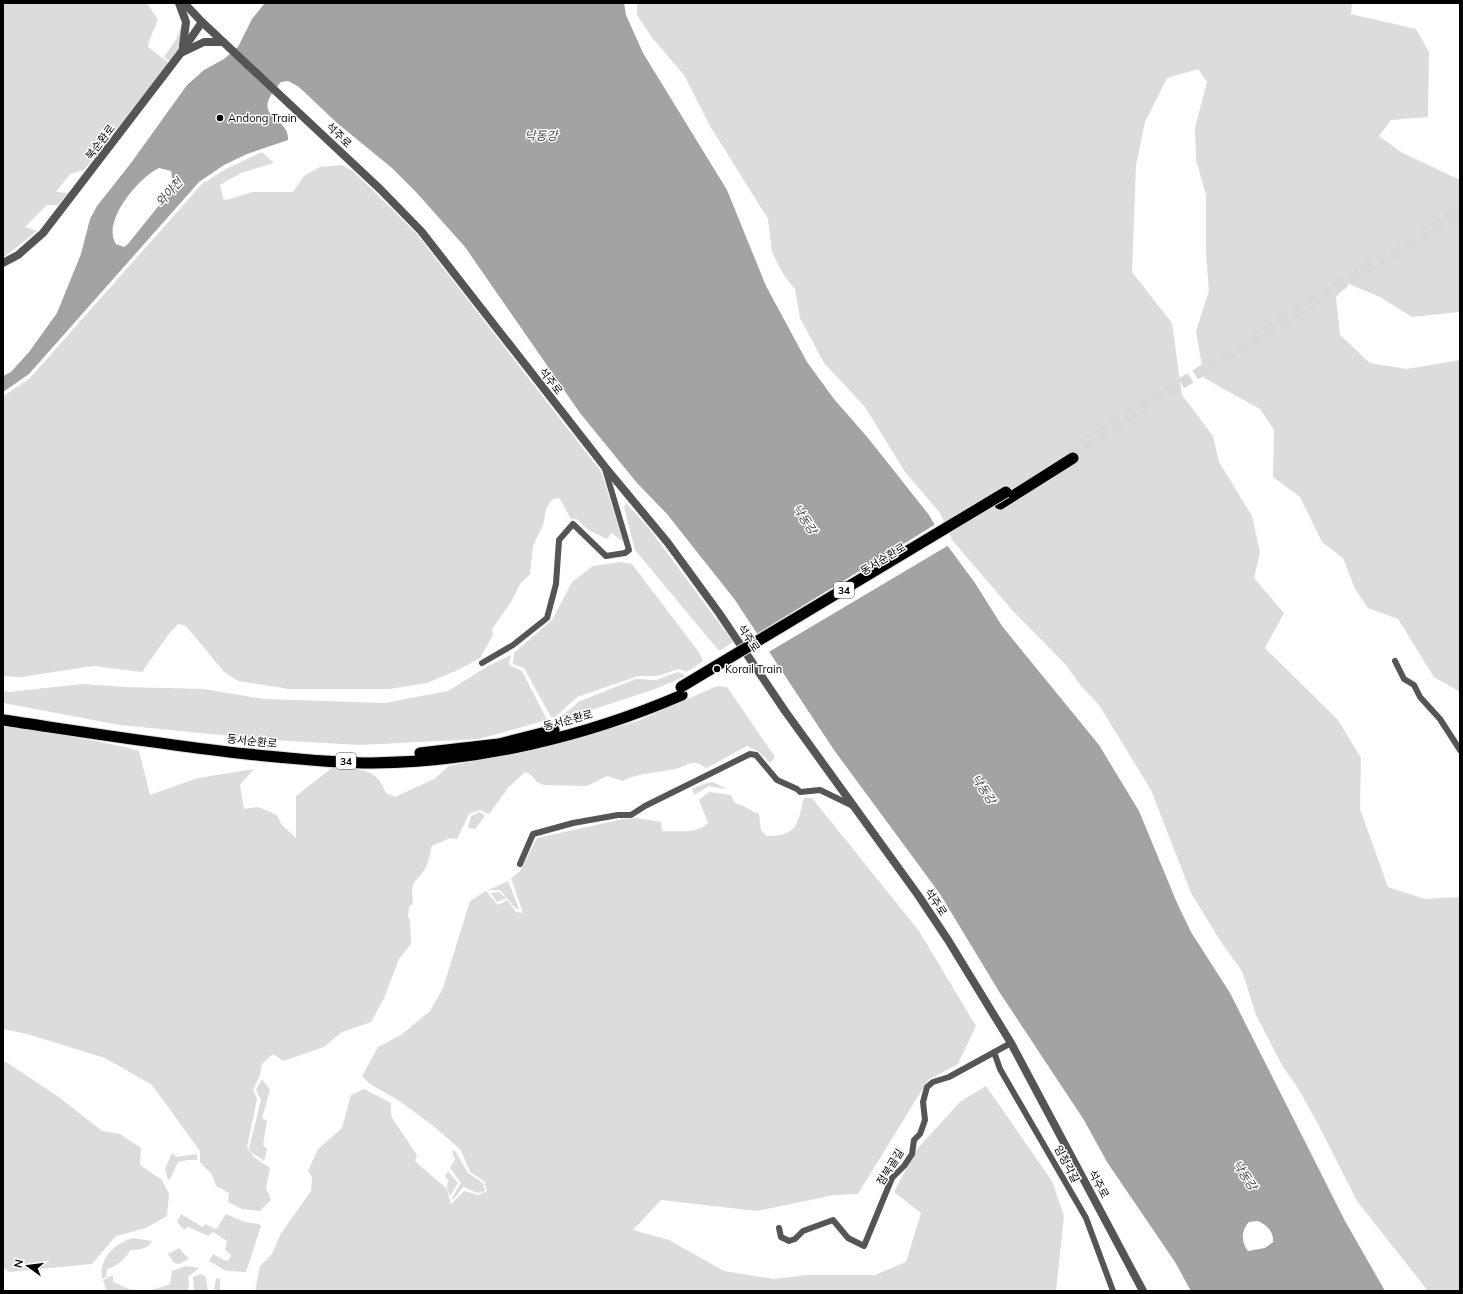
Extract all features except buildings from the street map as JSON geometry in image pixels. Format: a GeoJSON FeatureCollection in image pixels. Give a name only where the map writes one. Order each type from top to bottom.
{"type":"FeatureCollection","features":[{"type":"Feature","properties":{"kind":"highway","name":"동서순환로"},"geometry":{"type":"LineString","coordinates":[[3,713],[156,737],[299,752],[367,755],[434,752],[499,744],[598,719],[682,691],[1006,492],[1071,456],[1000,504],[682,691],[649,709],[604,725],[503,751],[438,760],[372,763],[303,759],[161,744],[3,720]]}},
{"type":"Feature","properties":{"kind":"street"},"geometry":{"type":"LineString","coordinates":[[179,3],[185,16],[186,29],[180,54]]}},
{"type":"Feature","properties":{"kind":"street"},"geometry":{"type":"LineString","coordinates":[[184,3],[224,42]]}},
{"type":"Feature","properties":{"kind":"street","name":"북순환로"},"geometry":{"type":"LineString","coordinates":[[3,262],[18,255],[43,233],[180,54],[202,22]]}},
{"type":"Feature","properties":{"kind":"street"},"geometry":{"type":"LineString","coordinates":[[180,54],[200,43],[209,41],[224,42]]}},
{"type":"Feature","properties":{"kind":"street","name":"석주로"},"geometry":{"type":"LineString","coordinates":[[224,42],[380,189],[421,231],[605,467],[668,543],[853,806],[918,895],[1011,1043],[1143,1291]]}},
{"type":"Feature","properties":{"kind":"street"},"geometry":{"type":"LineString","coordinates":[[482,663],[513,645],[547,618],[556,584],[559,540],[573,524],[606,556],[626,553],[629,550],[605,467]]}},
{"type":"Feature","properties":{"kind":"street"},"geometry":{"type":"LineString","coordinates":[[1395,661],[1404,679],[1414,685],[1420,697],[1440,719],[1460,750]]}},
{"type":"Feature","properties":{"kind":"street"},"geometry":{"type":"LineString","coordinates":[[520,864],[532,834],[573,822],[618,815],[631,815],[645,806],[750,754],[756,755],[777,780],[797,789],[800,792],[820,790],[853,806]]}},
{"type":"Feature","properties":{"kind":"street","name":"점북골길"},"geometry":{"type":"LineString","coordinates":[[779,1228],[781,1237],[790,1241],[795,1239],[804,1231],[833,1220],[848,1238],[864,1246],[892,1178],[904,1166],[912,1154],[914,1140],[920,1134],[925,1120],[923,1102],[927,1087],[933,1082],[949,1077],[1011,1043]]}},
{"type":"Feature","properties":{"kind":"street","name":"임청각길"},"geometry":{"type":"LineString","coordinates":[[994,1052],[1000,1069],[1086,1218],[1113,1291]]}},
{"type":"Feature","properties":{"kind":"shaded area"},"geometry":{"type":"Polygon","coordinates":[[[3,3],[147,3],[158,20],[148,47],[169,63],[84,170],[70,174],[56,192],[68,193],[58,205],[47,205],[25,227],[37,231],[3,258],[3,3]]]}},
{"type":"Feature","properties":{"kind":"shaded area"},"geometry":{"type":"Polygon","coordinates":[[[637,3],[1352,3],[1351,14],[1416,29],[1429,52],[1428,117],[1391,120],[1379,136],[1401,152],[1460,180],[1460,312],[1412,317],[1380,297],[1349,284],[1336,297],[1340,335],[1370,363],[1407,369],[1460,360],[1460,692],[1434,677],[1398,619],[1368,608],[1355,589],[1343,558],[1322,542],[1300,497],[1273,477],[1274,430],[1260,409],[1204,378],[1196,331],[1209,291],[1206,254],[1206,195],[1196,160],[1195,128],[1207,82],[1198,69],[1167,78],[1145,122],[1136,165],[1132,272],[1172,323],[1182,395],[1213,436],[1219,462],[1252,516],[1260,552],[1254,578],[1284,613],[1265,648],[1338,720],[1361,758],[1360,809],[1388,887],[1425,899],[1460,897],[1460,1291],[1428,1291],[1357,1201],[1318,1124],[1298,1088],[1283,1067],[1256,1015],[1242,971],[1221,942],[1191,893],[1151,790],[1099,705],[1081,686],[1066,665],[1012,610],[952,540],[940,513],[905,472],[865,407],[824,363],[800,318],[795,289],[783,274],[772,252],[768,219],[710,126],[684,75],[653,39],[637,15],[637,3]]]}},
{"type":"Feature","properties":{"kind":"shaded area"},"geometry":{"type":"Polygon","coordinates":[[[183,21],[180,48],[171,62],[164,57],[177,38],[183,21]]]}},
{"type":"Feature","properties":{"kind":"shaded area"},"geometry":{"type":"Polygon","coordinates":[[[262,152],[274,163],[241,173],[220,185],[223,199],[226,200],[253,192],[293,192],[304,176],[320,167],[342,165],[353,171],[416,233],[602,473],[623,542],[612,533],[607,539],[588,530],[577,519],[571,519],[560,499],[556,498],[551,501],[546,509],[543,525],[533,546],[530,574],[520,584],[511,602],[492,629],[493,635],[480,658],[458,670],[427,683],[389,689],[289,689],[238,681],[224,672],[186,626],[178,624],[168,635],[142,672],[93,666],[21,677],[3,676],[3,396],[29,379],[202,184],[226,169],[262,152]]]}},
{"type":"Feature","properties":{"kind":"shaded area"},"geometry":{"type":"Polygon","coordinates":[[[626,503],[648,527],[733,642],[719,651],[635,550],[624,507],[626,503]]]}},
{"type":"Feature","properties":{"kind":"shaded area"},"geometry":{"type":"Polygon","coordinates":[[[621,562],[632,564],[698,651],[703,661],[687,672],[678,669],[658,676],[638,676],[577,697],[555,717],[551,717],[524,668],[513,664],[514,653],[552,620],[572,582],[593,566],[621,562]]]}},
{"type":"Feature","properties":{"kind":"shaded area"},"geometry":{"type":"Polygon","coordinates":[[[511,655],[509,665],[522,671],[547,720],[479,739],[360,745],[272,740],[120,725],[3,703],[3,690],[9,692],[82,684],[125,687],[204,689],[264,699],[385,703],[448,691],[488,666],[511,655]]]}},
{"type":"Feature","properties":{"kind":"shaded area"},"geometry":{"type":"Polygon","coordinates":[[[678,672],[686,676],[655,689],[573,716],[559,718],[580,701],[636,679],[656,680],[678,672]]]}},
{"type":"Feature","properties":{"kind":"shaded area"},"geometry":{"type":"Polygon","coordinates":[[[717,686],[727,687],[775,757],[770,763],[759,752],[747,746],[707,768],[693,763],[687,764],[680,768],[635,776],[623,781],[607,776],[587,786],[544,785],[537,782],[531,775],[525,772],[508,788],[489,814],[480,810],[469,814],[457,839],[450,838],[432,846],[426,867],[413,885],[412,889],[413,903],[409,907],[408,917],[410,919],[411,944],[399,959],[384,998],[371,1022],[342,1032],[324,1047],[283,1061],[273,1054],[262,1064],[260,1075],[253,1090],[257,1099],[247,1147],[254,1157],[270,1168],[266,1188],[271,1200],[260,1211],[242,1209],[228,1202],[229,1193],[216,1186],[212,1175],[200,1162],[200,1151],[152,1085],[105,1058],[27,1034],[3,1029],[3,723],[126,747],[139,751],[150,795],[198,778],[254,769],[240,785],[244,809],[258,807],[277,815],[281,824],[296,838],[296,796],[333,767],[366,771],[377,778],[382,784],[386,793],[395,797],[434,779],[449,766],[556,744],[638,721],[717,686]]]}},
{"type":"Feature","properties":{"kind":"shaded area"},"geometry":{"type":"Polygon","coordinates":[[[713,782],[727,789],[709,786],[694,795],[692,789],[706,783],[713,782]]]}},
{"type":"Feature","properties":{"kind":"shaded area"},"geometry":{"type":"Polygon","coordinates":[[[709,792],[731,795],[735,803],[759,814],[761,830],[767,836],[785,834],[790,831],[794,827],[800,815],[804,798],[812,798],[919,931],[976,1026],[958,1064],[928,1080],[858,1194],[834,1195],[757,1211],[661,1200],[633,1230],[669,1240],[724,1271],[774,1279],[807,1275],[875,1275],[906,1262],[921,1213],[894,1192],[917,1149],[961,1101],[986,1086],[1052,1181],[1064,1216],[1056,1291],[255,1291],[260,1266],[272,1254],[280,1235],[311,1191],[312,1177],[308,1171],[318,1149],[342,1128],[351,1095],[364,1089],[391,1103],[391,1116],[417,1155],[415,1161],[447,1189],[451,1204],[464,1191],[478,1195],[487,1191],[484,1181],[470,1172],[461,1150],[432,1125],[398,1100],[370,1084],[362,1076],[378,1047],[401,1035],[430,1011],[443,988],[470,901],[486,891],[498,905],[507,900],[516,912],[523,913],[511,878],[520,871],[537,838],[623,819],[637,818],[661,822],[662,831],[686,831],[699,829],[708,823],[699,800],[709,792]]]}},
{"type":"Feature","properties":{"kind":"shaded area"},"geometry":{"type":"Polygon","coordinates":[[[480,812],[485,816],[475,829],[468,828],[471,816],[480,812]]]}},
{"type":"Feature","properties":{"kind":"shaded area"},"geometry":{"type":"Polygon","coordinates":[[[508,881],[519,909],[515,908],[500,890],[489,890],[508,881]]]}},
{"type":"Feature","properties":{"kind":"shaded area"},"geometry":{"type":"Polygon","coordinates":[[[499,892],[506,898],[497,902],[491,893],[499,892]]]}},
{"type":"Feature","properties":{"kind":"shaded area"},"geometry":{"type":"Polygon","coordinates":[[[3,1060],[60,1098],[102,1131],[120,1134],[141,1148],[140,1165],[162,1180],[169,1194],[167,1216],[146,1228],[116,1236],[92,1264],[10,1272],[3,1268],[3,1060]]]}},
{"type":"Feature","properties":{"kind":"shaded area"},"geometry":{"type":"Polygon","coordinates":[[[262,1079],[270,1090],[262,1118],[267,1121],[263,1145],[267,1149],[264,1161],[251,1152],[249,1148],[261,1100],[256,1090],[262,1079]]]}},
{"type":"Feature","properties":{"kind":"shaded area"},"geometry":{"type":"Polygon","coordinates":[[[454,1149],[468,1173],[483,1183],[485,1191],[478,1193],[463,1187],[453,1200],[452,1198],[461,1183],[450,1168],[455,1159],[452,1152],[454,1149]]]}},
{"type":"Feature","properties":{"kind":"shaded area"},"geometry":{"type":"Polygon","coordinates":[[[172,1153],[177,1157],[197,1154],[197,1160],[178,1162],[170,1179],[168,1180],[165,1169],[172,1153]]]}},
{"type":"Feature","properties":{"kind":"shaded area"},"geometry":{"type":"Polygon","coordinates":[[[448,1171],[458,1183],[450,1196],[447,1188],[448,1180],[445,1176],[448,1171]]]}},
{"type":"Feature","properties":{"kind":"shaded area"},"geometry":{"type":"Polygon","coordinates":[[[181,1214],[203,1227],[205,1224],[215,1229],[226,1214],[245,1222],[259,1224],[261,1226],[246,1272],[226,1271],[209,1261],[213,1254],[226,1261],[229,1260],[231,1255],[225,1250],[227,1241],[213,1232],[208,1236],[188,1227],[184,1230],[177,1222],[181,1214]]]}},
{"type":"Feature","properties":{"kind":"shaded area"},"geometry":{"type":"Polygon","coordinates":[[[133,1238],[152,1241],[151,1244],[146,1247],[130,1250],[121,1262],[107,1269],[106,1277],[102,1279],[105,1258],[114,1248],[133,1238]]]}},
{"type":"Feature","properties":{"kind":"shaded area"},"geometry":{"type":"Polygon","coordinates":[[[179,1248],[189,1259],[179,1264],[174,1263],[168,1254],[179,1248]]]}},
{"type":"Feature","properties":{"kind":"shaded area"},"geometry":{"type":"Polygon","coordinates":[[[186,1266],[199,1268],[188,1277],[189,1286],[187,1291],[147,1291],[170,1284],[172,1271],[186,1266]]]}},
{"type":"Feature","properties":{"kind":"shaded area"},"geometry":{"type":"Polygon","coordinates":[[[201,1274],[206,1277],[208,1291],[194,1291],[193,1277],[201,1274]]]}},
{"type":"Feature","properties":{"kind":"shaded area"},"geometry":{"type":"Polygon","coordinates":[[[113,1275],[113,1282],[134,1291],[107,1291],[103,1280],[113,1275]]]}},
{"type":"Feature","properties":{"kind":"shaded area"},"geometry":{"type":"Polygon","coordinates":[[[216,1278],[220,1279],[220,1291],[214,1291],[216,1278]]]}},
{"type":"Feature","properties":{"kind":"water","name":"낙동강"},"geometry":{"type":"Polygon","coordinates":[[[265,3],[624,3],[626,15],[643,53],[727,190],[766,286],[807,362],[834,399],[868,438],[929,515],[944,541],[975,583],[1002,626],[1099,745],[1139,811],[1177,903],[1191,932],[1230,993],[1345,1221],[1385,1291],[1191,1291],[1175,1262],[1107,1162],[1084,1120],[1000,993],[940,894],[834,750],[735,600],[667,514],[637,483],[580,413],[465,247],[416,192],[392,168],[337,123],[299,87],[288,81],[281,82],[271,94],[268,104],[268,110],[272,116],[287,132],[288,140],[247,154],[224,165],[199,182],[29,374],[3,392],[3,376],[11,372],[29,352],[57,313],[81,254],[90,219],[97,206],[131,163],[187,85],[204,70],[224,59],[238,47],[252,19],[265,3]],[[159,168],[142,181],[124,201],[114,224],[113,235],[116,244],[124,247],[128,244],[164,199],[172,178],[171,171],[159,168]],[[1258,1221],[1249,1222],[1243,1232],[1244,1244],[1248,1251],[1265,1248],[1273,1242],[1269,1229],[1258,1221]]]}},
{"type":"Feature","properties":{"kind":"pier"},"geometry":{"type":"Polygon","coordinates":[[[936,524],[949,545],[767,653],[755,635],[936,524]]]}},
{"type":"Feature","properties":{"kind":"tunnel"},"geometry":{"type":"LineString","coordinates":[[1069,453],[1460,211]]}},
{"type":"Feature","properties":{"kind":"place","name":"Andong Train"},"geometry":{"type":"Point","coordinates":[220,118]}},
{"type":"Feature","properties":{"kind":"place","name":"Korail Train"},"geometry":{"type":"Point","coordinates":[717,669]}},
{"type":"Feature","properties":{"kind":"water label","name":"와야천"},"geometry":{"type":"Point","coordinates":[169,192]}}]}
